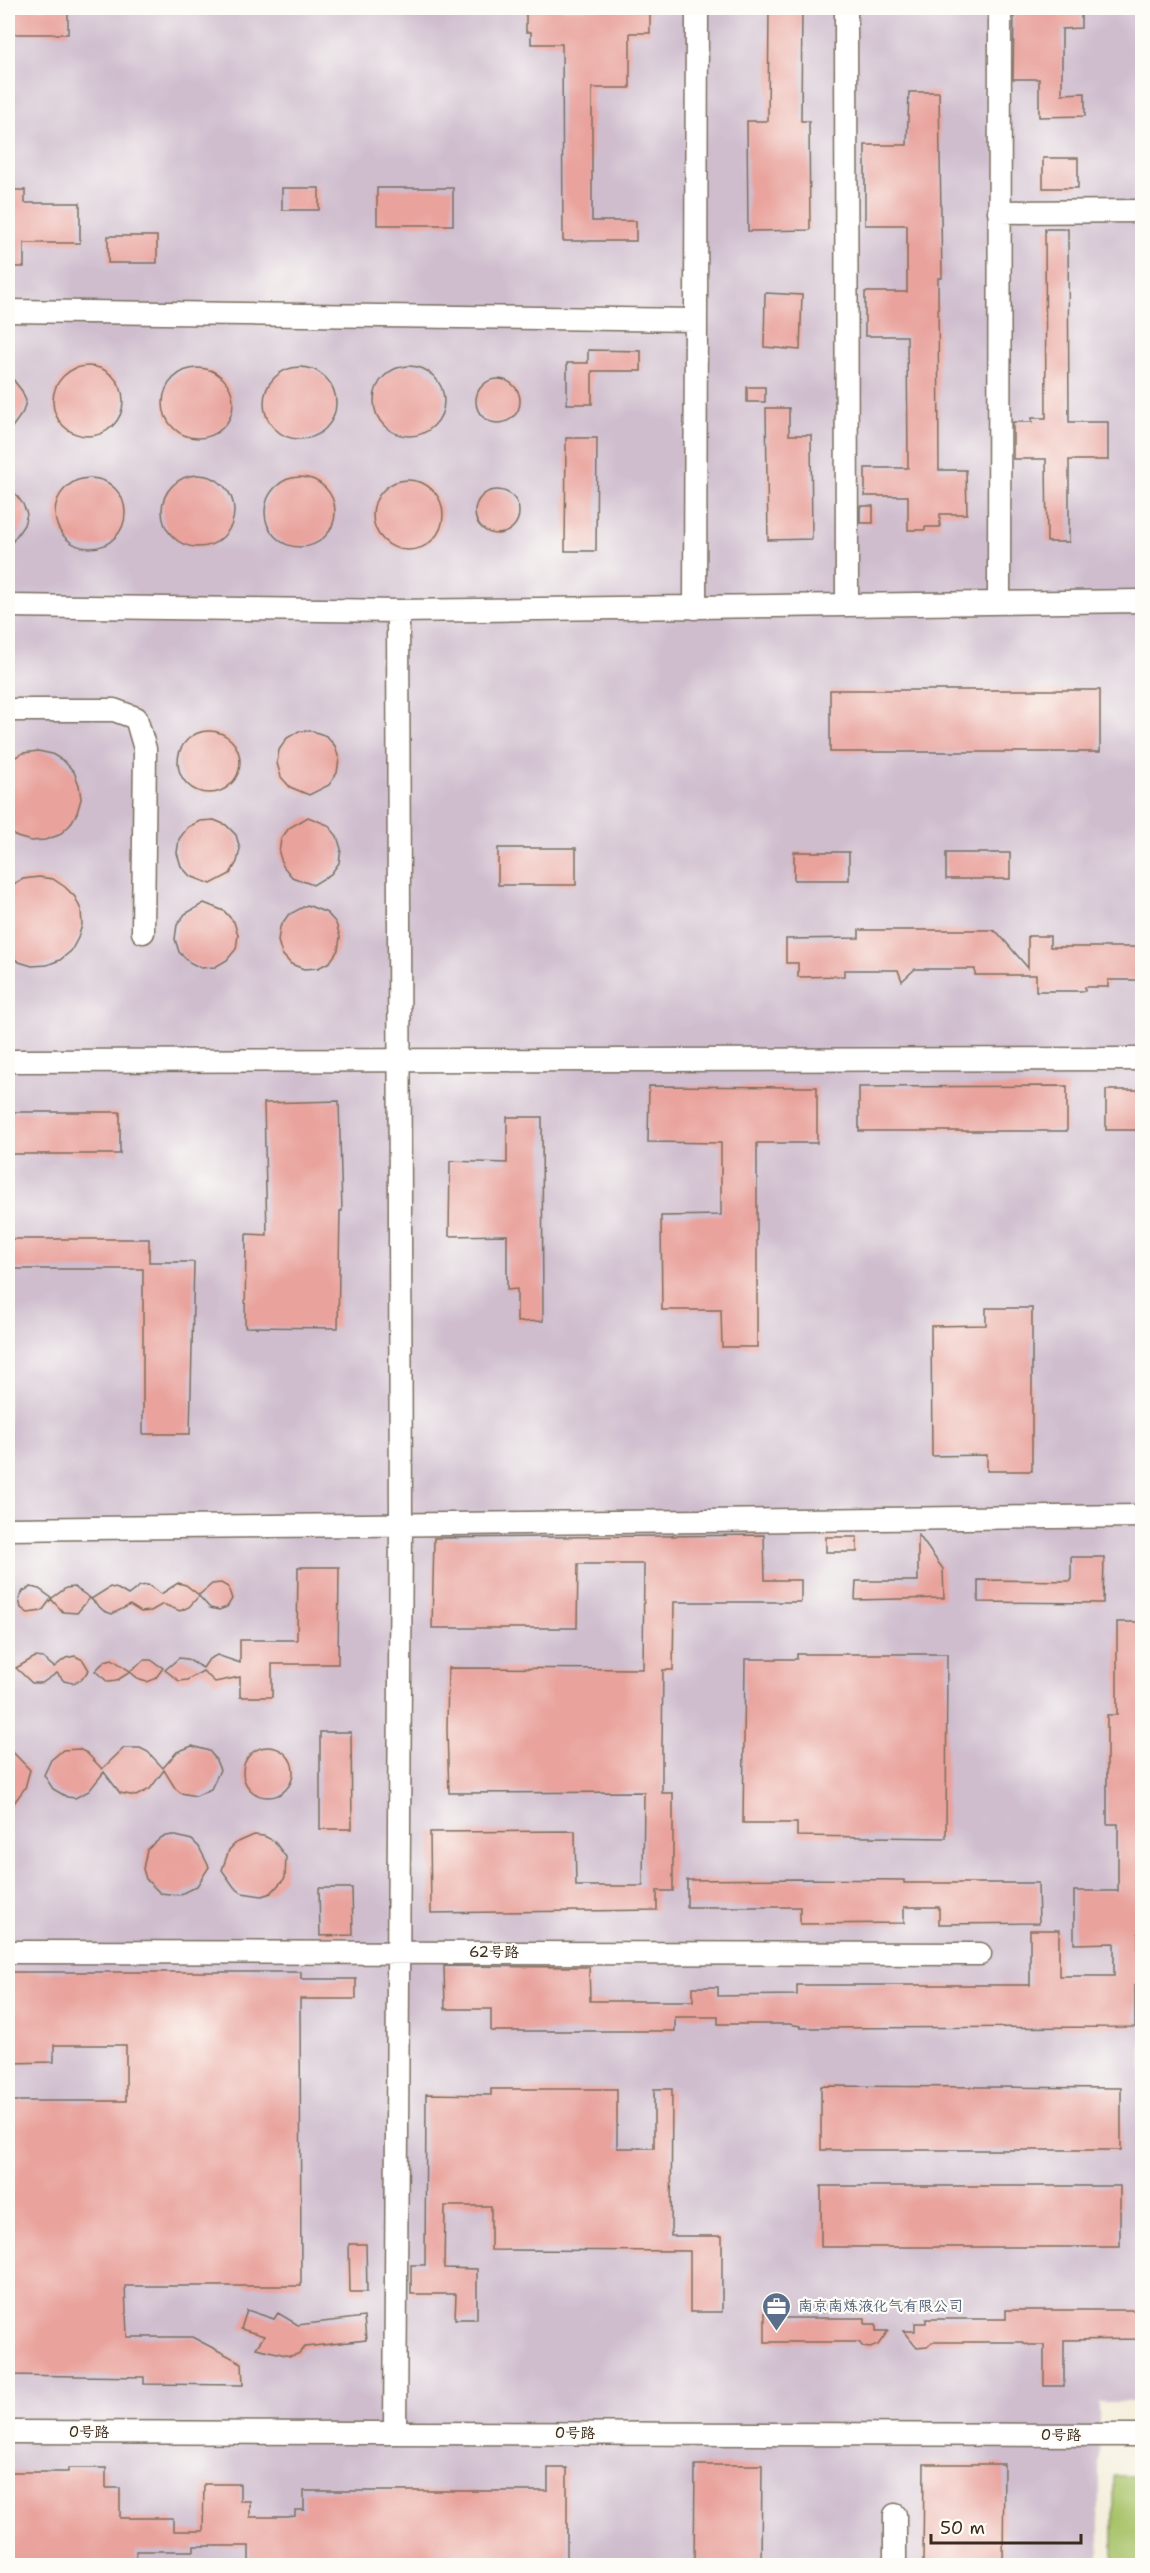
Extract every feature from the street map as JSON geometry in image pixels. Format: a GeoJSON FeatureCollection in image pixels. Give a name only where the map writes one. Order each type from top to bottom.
{"type":"FeatureCollection","features":[{"type":"Feature","properties":{"kind":"street"},"geometry":{"type":"LineString","coordinates":[[695,608],[697,8]]}},
{"type":"Feature","properties":{"kind":"street"},"geometry":{"type":"LineString","coordinates":[[846,8],[847,605]]}},
{"type":"Feature","properties":{"kind":"street"},"geometry":{"type":"LineString","coordinates":[[999,603],[1000,8]]}},
{"type":"Feature","properties":{"kind":"street"},"geometry":{"type":"LineString","coordinates":[[999,212],[1143,211]]}},
{"type":"Feature","properties":{"kind":"street"},"geometry":{"type":"LineString","coordinates":[[8,311],[696,320]]}},
{"type":"Feature","properties":{"kind":"street"},"geometry":{"type":"LineString","coordinates":[[8,606],[398,611],[1143,601]]}},
{"type":"Feature","properties":{"kind":"street"},"geometry":{"type":"LineString","coordinates":[[395,2433],[401,1525],[398,611]]}},
{"type":"Feature","properties":{"kind":"street"},"geometry":{"type":"LineString","coordinates":[[8,710],[114,710],[136,718],[145,749],[143,932]]}},
{"type":"Feature","properties":{"kind":"street"},"geometry":{"type":"LineString","coordinates":[[8,1061],[1143,1059]]}},
{"type":"Feature","properties":{"kind":"street"},"geometry":{"type":"LineString","coordinates":[[8,1529],[1143,1516]]}},
{"type":"Feature","properties":{"kind":"street","name":"62号路"},"geometry":{"type":"LineString","coordinates":[[8,1952],[980,1954]]}},
{"type":"Feature","properties":{"kind":"street","name":"0号路"},"geometry":{"type":"LineString","coordinates":[[8,2432],[1143,2435]]}},
{"type":"Feature","properties":{"kind":"street"},"geometry":{"type":"LineString","coordinates":[[895,2515],[895,2565]]}},
{"type":"Feature","properties":{"kind":"shaded area"},"geometry":{"type":"Polygon","coordinates":[[[8,8],[1142,8],[1142,2402],[1099,2402],[1099,2565],[8,2566],[8,8]]]}},
{"type":"Feature","properties":{"kind":"green space"},"geometry":{"type":"Polygon","coordinates":[[[1113,2476],[1142,2476],[1142,2565],[1113,2565],[1113,2476]]]}},
{"type":"Feature","properties":{"kind":"building"},"geometry":{"type":"Polygon","coordinates":[[[8,8],[68,8],[68,34],[8,34],[8,8]]]}},
{"type":"Feature","properties":{"kind":"building"},"geometry":{"type":"Polygon","coordinates":[[[526,8],[650,8],[650,33],[630,33],[630,88],[592,88],[592,221],[636,221],[636,241],[563,241],[562,44],[531,44],[531,32],[526,32],[526,8]]]}},
{"type":"Feature","properties":{"kind":"building"},"geometry":{"type":"Polygon","coordinates":[[[769,8],[802,8],[801,121],[809,121],[810,230],[748,231],[747,121],[768,121],[769,8]]]}},
{"type":"Feature","properties":{"kind":"building"},"geometry":{"type":"Polygon","coordinates":[[[1014,8],[1081,8],[1081,28],[1062,29],[1062,94],[1085,93],[1085,116],[1039,117],[1039,79],[1013,79],[1014,8]]]}},
{"type":"Feature","properties":{"kind":"building"},"geometry":{"type":"Polygon","coordinates":[[[909,92],[939,92],[942,278],[938,278],[939,470],[966,470],[967,514],[940,514],[940,527],[925,527],[925,530],[908,530],[908,496],[865,496],[865,468],[908,468],[907,336],[865,336],[865,292],[907,292],[907,225],[865,225],[865,145],[907,145],[909,92]]]}},
{"type":"Feature","properties":{"kind":"building"},"geometry":{"type":"Polygon","coordinates":[[[1043,158],[1078,158],[1078,188],[1043,188],[1043,158]]]}},
{"type":"Feature","properties":{"kind":"building"},"geometry":{"type":"Polygon","coordinates":[[[282,188],[319,188],[319,210],[282,210],[282,188]]]}},
{"type":"Feature","properties":{"kind":"building"},"geometry":{"type":"Polygon","coordinates":[[[377,188],[453,188],[453,225],[377,225],[377,188]]]}},
{"type":"Feature","properties":{"kind":"building"},"geometry":{"type":"Polygon","coordinates":[[[8,190],[25,190],[25,203],[80,203],[80,243],[24,243],[24,267],[8,267],[8,190]]]}},
{"type":"Feature","properties":{"kind":"building"},"geometry":{"type":"Polygon","coordinates":[[[1045,229],[1068,229],[1069,422],[1108,422],[1108,460],[1069,460],[1069,542],[1047,542],[1046,459],[1013,459],[1013,422],[1032,422],[1032,418],[1046,418],[1045,229]]]}},
{"type":"Feature","properties":{"kind":"building"},"geometry":{"type":"Polygon","coordinates":[[[108,236],[157,236],[157,263],[108,263],[108,236]]]}},
{"type":"Feature","properties":{"kind":"building"},"geometry":{"type":"Polygon","coordinates":[[[765,293],[802,295],[800,350],[764,347],[765,293]]]}},
{"type":"Feature","properties":{"kind":"building"},"geometry":{"type":"Polygon","coordinates":[[[588,350],[641,351],[641,371],[592,371],[592,404],[567,404],[567,363],[588,363],[588,350]]]}},
{"type":"Feature","properties":{"kind":"building"},"geometry":{"type":"Polygon","coordinates":[[[95,366],[108,372],[117,381],[121,387],[123,401],[121,415],[113,426],[102,434],[81,436],[63,426],[55,415],[53,394],[63,376],[74,368],[95,366]]]}},
{"type":"Feature","properties":{"kind":"building"},"geometry":{"type":"Polygon","coordinates":[[[416,366],[429,372],[438,381],[442,387],[444,401],[442,415],[434,426],[423,434],[402,436],[384,426],[376,415],[374,394],[384,376],[395,368],[416,366]]]}},
{"type":"Feature","properties":{"kind":"building"},"geometry":{"type":"Polygon","coordinates":[[[300,367],[320,373],[330,383],[336,403],[330,423],[320,433],[300,439],[280,433],[270,423],[264,403],[270,383],[280,373],[300,367]]]}},
{"type":"Feature","properties":{"kind":"building"},"geometry":{"type":"Polygon","coordinates":[[[191,368],[205,368],[218,373],[228,383],[233,403],[228,423],[218,433],[205,438],[191,438],[178,433],[168,423],[163,410],[163,396],[168,383],[178,373],[191,368]]]}},
{"type":"Feature","properties":{"kind":"building"},"geometry":{"type":"Polygon","coordinates":[[[8,373],[22,391],[26,401],[23,412],[8,433],[8,373]]]}},
{"type":"Feature","properties":{"kind":"building"},"geometry":{"type":"Polygon","coordinates":[[[498,379],[507,380],[514,385],[519,392],[519,410],[514,417],[507,422],[498,423],[489,422],[482,417],[477,410],[476,401],[477,392],[482,385],[489,380],[498,379]]]}},
{"type":"Feature","properties":{"kind":"building"},"geometry":{"type":"Polygon","coordinates":[[[747,387],[765,387],[765,402],[747,402],[747,387]]]}},
{"type":"Feature","properties":{"kind":"building"},"geometry":{"type":"Polygon","coordinates":[[[766,408],[789,408],[789,435],[811,435],[812,539],[768,540],[766,408]]]}},
{"type":"Feature","properties":{"kind":"building"},"geometry":{"type":"Polygon","coordinates":[[[566,438],[597,438],[596,551],[565,551],[566,438]]]}},
{"type":"Feature","properties":{"kind":"building"},"geometry":{"type":"Polygon","coordinates":[[[198,475],[218,481],[228,491],[234,511],[228,531],[218,541],[198,547],[178,541],[168,531],[162,511],[168,491],[178,481],[198,475]]]}},
{"type":"Feature","properties":{"kind":"building"},"geometry":{"type":"Polygon","coordinates":[[[307,477],[320,483],[329,492],[333,498],[335,512],[333,526],[325,537],[314,545],[293,547],[275,537],[267,526],[265,505],[275,487],[286,479],[307,477]]]}},
{"type":"Feature","properties":{"kind":"building"},"geometry":{"type":"Polygon","coordinates":[[[97,478],[110,484],[119,493],[123,499],[125,513],[123,527],[115,538],[104,546],[83,548],[65,538],[57,527],[55,506],[65,488],[76,480],[97,478]]]}},
{"type":"Feature","properties":{"kind":"building"},"geometry":{"type":"Polygon","coordinates":[[[415,480],[428,486],[437,495],[441,501],[443,515],[441,529],[433,540],[422,548],[401,550],[383,540],[375,529],[373,508],[383,490],[394,482],[415,480]]]}},
{"type":"Feature","properties":{"kind":"building"},"geometry":{"type":"Polygon","coordinates":[[[8,484],[23,504],[27,514],[24,525],[8,548],[8,484]]]}},
{"type":"Feature","properties":{"kind":"building"},"geometry":{"type":"Polygon","coordinates":[[[497,490],[506,491],[513,496],[518,503],[518,521],[513,528],[506,533],[497,534],[488,533],[481,528],[476,521],[475,512],[476,503],[481,496],[488,491],[497,490]]]}},
{"type":"Feature","properties":{"kind":"building"},"geometry":{"type":"Polygon","coordinates":[[[860,506],[873,506],[873,523],[860,523],[860,506]]]}},
{"type":"Feature","properties":{"kind":"building"},"geometry":{"type":"Polygon","coordinates":[[[830,690],[1100,690],[1100,752],[830,752],[830,690]]]}},
{"type":"Feature","properties":{"kind":"building"},"geometry":{"type":"Polygon","coordinates":[[[209,731],[226,736],[231,740],[235,745],[240,762],[235,779],[231,784],[226,788],[209,793],[192,788],[187,784],[183,779],[178,762],[183,745],[187,740],[192,736],[209,731]]]}},
{"type":"Feature","properties":{"kind":"building"},"geometry":{"type":"Polygon","coordinates":[[[299,731],[313,731],[326,736],[335,746],[339,759],[337,773],[329,785],[309,795],[290,787],[281,777],[277,763],[279,750],[287,738],[299,731]]]}},
{"type":"Feature","properties":{"kind":"building"},"geometry":{"type":"Polygon","coordinates":[[[38,751],[52,754],[64,761],[74,772],[81,799],[70,825],[59,835],[45,840],[31,841],[17,837],[8,830],[8,761],[23,753],[38,751]]]}},
{"type":"Feature","properties":{"kind":"building"},"geometry":{"type":"Polygon","coordinates":[[[308,817],[328,825],[337,836],[341,849],[339,863],[331,874],[313,885],[292,877],[283,866],[279,853],[281,839],[289,828],[308,817]]]}},
{"type":"Feature","properties":{"kind":"building"},"geometry":{"type":"Polygon","coordinates":[[[214,820],[226,825],[236,835],[240,849],[237,862],[230,874],[211,884],[190,876],[181,866],[177,853],[179,839],[188,827],[200,821],[214,820]]]}},
{"type":"Feature","properties":{"kind":"building"},"geometry":{"type":"Polygon","coordinates":[[[498,848],[576,848],[576,885],[498,885],[498,848]]]}},
{"type":"Feature","properties":{"kind":"building"},"geometry":{"type":"Polygon","coordinates":[[[794,852],[849,852],[849,880],[794,880],[794,852]]]}},
{"type":"Feature","properties":{"kind":"building"},"geometry":{"type":"Polygon","coordinates":[[[946,853],[1010,853],[1010,879],[946,879],[946,853]]]}},
{"type":"Feature","properties":{"kind":"building"},"geometry":{"type":"Polygon","coordinates":[[[39,877],[53,879],[75,897],[81,910],[82,925],[71,951],[60,960],[47,965],[32,966],[8,955],[8,887],[23,879],[39,877]]]}},
{"type":"Feature","properties":{"kind":"building"},"geometry":{"type":"Polygon","coordinates":[[[204,903],[224,911],[234,922],[238,935],[236,949],[227,960],[215,967],[201,968],[189,962],[179,952],[175,939],[177,925],[185,914],[204,903]]]}},
{"type":"Feature","properties":{"kind":"building"},"geometry":{"type":"Polygon","coordinates":[[[307,905],[327,913],[336,923],[340,937],[338,950],[330,962],[318,968],[304,969],[291,964],[282,954],[278,941],[280,927],[288,915],[307,905]]]}},
{"type":"Feature","properties":{"kind":"building"},"geometry":{"type":"Polygon","coordinates":[[[859,930],[992,930],[998,933],[1028,968],[1028,936],[1050,936],[1050,947],[1143,947],[1143,980],[1108,980],[1108,987],[1085,987],[1085,991],[1036,991],[1036,975],[975,975],[975,969],[915,969],[902,981],[898,970],[844,970],[844,976],[798,977],[798,963],[786,963],[786,939],[859,938],[859,930]]]}},
{"type":"Feature","properties":{"kind":"building"},"geometry":{"type":"Polygon","coordinates":[[[649,1086],[817,1087],[817,1143],[757,1143],[757,1347],[722,1347],[721,1310],[662,1310],[661,1216],[721,1215],[721,1143],[648,1142],[649,1086]]]}},
{"type":"Feature","properties":{"kind":"building"},"geometry":{"type":"Polygon","coordinates":[[[1067,1086],[1067,1131],[859,1131],[859,1087],[1067,1086]]]}},
{"type":"Feature","properties":{"kind":"building"},"geometry":{"type":"Polygon","coordinates":[[[1106,1090],[1143,1090],[1143,1130],[1106,1130],[1106,1090]]]}},
{"type":"Feature","properties":{"kind":"building"},"geometry":{"type":"Polygon","coordinates":[[[339,1101],[342,1211],[340,1211],[338,1328],[245,1327],[246,1234],[267,1235],[264,1103],[339,1101]]]}},
{"type":"Feature","properties":{"kind":"building"},"geometry":{"type":"Polygon","coordinates":[[[8,1112],[120,1112],[120,1154],[8,1154],[8,1112]]]}},
{"type":"Feature","properties":{"kind":"building"},"geometry":{"type":"Polygon","coordinates":[[[507,1117],[542,1117],[543,1321],[517,1322],[517,1289],[507,1290],[507,1235],[449,1236],[450,1161],[507,1163],[507,1117]]]}},
{"type":"Feature","properties":{"kind":"building"},"geometry":{"type":"Polygon","coordinates":[[[8,1239],[149,1239],[149,1262],[194,1262],[190,1434],[143,1434],[143,1269],[8,1269],[8,1239]]]}},
{"type":"Feature","properties":{"kind":"building"},"geometry":{"type":"Polygon","coordinates":[[[986,1308],[1032,1308],[1032,1471],[987,1471],[987,1455],[932,1456],[931,1326],[986,1325],[986,1308]]]}},
{"type":"Feature","properties":{"kind":"building"},"geometry":{"type":"Polygon","coordinates":[[[918,1534],[943,1569],[944,1598],[855,1600],[856,1581],[918,1581],[918,1534]]]}},
{"type":"Feature","properties":{"kind":"building"},"geometry":{"type":"Polygon","coordinates":[[[764,1535],[765,1580],[801,1580],[801,1602],[674,1602],[673,1670],[663,1670],[662,1747],[662,1793],[673,1793],[673,1891],[657,1891],[657,1910],[431,1913],[430,1832],[575,1831],[576,1886],[643,1886],[644,1792],[449,1793],[448,1668],[643,1669],[644,1564],[578,1564],[577,1628],[432,1628],[434,1538],[764,1535]]]}},
{"type":"Feature","properties":{"kind":"building"},"geometry":{"type":"Polygon","coordinates":[[[826,1537],[857,1537],[857,1552],[826,1552],[826,1537]]]}},
{"type":"Feature","properties":{"kind":"building"},"geometry":{"type":"Polygon","coordinates":[[[1071,1557],[1104,1557],[1103,1603],[978,1602],[978,1580],[1071,1581],[1071,1557]]]}},
{"type":"Feature","properties":{"kind":"building"},"geometry":{"type":"Polygon","coordinates":[[[298,1567],[339,1567],[338,1664],[272,1664],[272,1697],[240,1697],[240,1677],[215,1682],[203,1671],[187,1680],[179,1681],[165,1670],[179,1658],[187,1659],[203,1668],[209,1659],[217,1655],[240,1663],[240,1640],[297,1640],[298,1567]]]}},
{"type":"Feature","properties":{"kind":"building"},"geometry":{"type":"Polygon","coordinates":[[[178,1583],[186,1585],[199,1595],[212,1584],[221,1583],[228,1587],[232,1599],[227,1607],[219,1610],[210,1608],[199,1596],[189,1607],[180,1611],[163,1604],[151,1611],[141,1612],[130,1605],[112,1614],[104,1611],[91,1599],[110,1587],[128,1595],[140,1586],[148,1585],[161,1594],[178,1583]]]}},
{"type":"Feature","properties":{"kind":"building"},"geometry":{"type":"Polygon","coordinates":[[[31,1587],[39,1589],[52,1598],[66,1588],[74,1587],[90,1598],[77,1613],[63,1612],[51,1599],[42,1611],[28,1613],[21,1608],[19,1599],[23,1591],[31,1587]]]}},
{"type":"Feature","properties":{"kind":"building"},"geometry":{"type":"Polygon","coordinates":[[[1117,1622],[1143,1622],[1143,1913],[1140,1913],[1138,1936],[1135,2027],[800,2028],[800,2026],[789,2024],[718,2024],[718,2017],[675,2017],[675,2031],[491,2031],[491,2009],[445,2009],[444,1966],[589,1967],[590,2001],[693,2001],[693,1987],[718,1987],[718,1996],[797,1995],[797,1985],[1030,1985],[1030,1930],[1059,1930],[1059,1976],[1114,1976],[1114,1943],[1074,1944],[1074,1891],[1118,1891],[1118,1824],[1107,1824],[1107,1715],[1117,1715],[1117,1622]]]}},
{"type":"Feature","properties":{"kind":"building"},"geometry":{"type":"Polygon","coordinates":[[[797,1654],[947,1654],[946,1838],[797,1836],[797,1823],[743,1823],[745,1659],[797,1659],[797,1654]]]}},
{"type":"Feature","properties":{"kind":"building"},"geometry":{"type":"Polygon","coordinates":[[[75,1656],[83,1660],[89,1670],[81,1680],[73,1683],[64,1681],[57,1673],[42,1683],[32,1683],[16,1668],[35,1657],[43,1658],[54,1667],[66,1658],[75,1656]]]}},
{"type":"Feature","properties":{"kind":"building"},"geometry":{"type":"Polygon","coordinates":[[[112,1659],[130,1671],[144,1660],[151,1660],[163,1668],[155,1679],[147,1682],[140,1680],[130,1672],[116,1681],[108,1682],[95,1671],[105,1661],[112,1659]]]}},
{"type":"Feature","properties":{"kind":"building"},"geometry":{"type":"Polygon","coordinates":[[[320,1732],[351,1732],[352,1829],[320,1829],[320,1732]]]}},
{"type":"Feature","properties":{"kind":"building"},"geometry":{"type":"Polygon","coordinates":[[[192,1746],[209,1751],[220,1770],[211,1789],[196,1796],[181,1793],[175,1788],[164,1770],[150,1789],[136,1796],[120,1793],[104,1772],[89,1791],[75,1798],[67,1797],[53,1789],[44,1775],[51,1760],[63,1750],[79,1749],[87,1753],[102,1769],[124,1748],[140,1748],[148,1752],[163,1768],[177,1752],[192,1746]]]}},
{"type":"Feature","properties":{"kind":"building"},"geometry":{"type":"Polygon","coordinates":[[[8,1747],[30,1770],[25,1788],[8,1811],[8,1747]]]}},
{"type":"Feature","properties":{"kind":"building"},"geometry":{"type":"Polygon","coordinates":[[[268,1747],[286,1754],[293,1772],[286,1790],[268,1797],[250,1790],[243,1772],[250,1754],[268,1747]]]}},
{"type":"Feature","properties":{"kind":"building"},"geometry":{"type":"Polygon","coordinates":[[[172,1835],[192,1840],[199,1847],[209,1867],[197,1886],[179,1895],[160,1893],[146,1879],[143,1869],[147,1850],[162,1837],[172,1835]]]}},
{"type":"Feature","properties":{"kind":"building"},"geometry":{"type":"Polygon","coordinates":[[[254,1835],[264,1836],[274,1841],[286,1857],[285,1878],[271,1893],[262,1896],[242,1893],[234,1887],[222,1870],[229,1850],[236,1843],[254,1835]]]}},
{"type":"Feature","properties":{"kind":"building"},"geometry":{"type":"Polygon","coordinates":[[[687,1880],[904,1880],[904,1883],[1038,1883],[1039,1923],[939,1924],[939,1907],[904,1907],[904,1923],[800,1924],[800,1907],[687,1907],[687,1880]]]}},
{"type":"Feature","properties":{"kind":"building"},"geometry":{"type":"Polygon","coordinates":[[[319,1888],[352,1888],[353,1935],[320,1936],[319,1888]]]}},
{"type":"Feature","properties":{"kind":"building"},"geometry":{"type":"Polygon","coordinates":[[[8,1972],[301,1972],[301,1979],[356,1979],[356,1999],[300,1999],[301,2286],[125,2286],[127,2337],[192,2337],[242,2363],[243,2385],[144,2384],[144,2377],[8,2375],[8,2101],[126,2101],[126,2045],[54,2045],[54,2062],[8,2063],[8,1972]]]}},
{"type":"Feature","properties":{"kind":"building"},"geometry":{"type":"Polygon","coordinates":[[[821,2086],[1121,2088],[1121,2150],[821,2150],[821,2086]]]}},
{"type":"Feature","properties":{"kind":"building"},"geometry":{"type":"Polygon","coordinates":[[[491,2089],[617,2089],[617,2148],[654,2148],[654,2089],[672,2089],[671,2236],[722,2236],[722,2312],[690,2312],[690,2251],[491,2250],[491,2206],[445,2206],[444,2268],[477,2269],[477,2319],[455,2319],[456,2294],[411,2294],[411,2265],[425,2265],[426,2094],[491,2095],[491,2089]]]}},
{"type":"Feature","properties":{"kind":"building"},"geometry":{"type":"Polygon","coordinates":[[[821,2186],[1120,2186],[1120,2247],[821,2247],[821,2186]]]}},
{"type":"Feature","properties":{"kind":"building"},"geometry":{"type":"Polygon","coordinates":[[[349,2244],[366,2244],[367,2292],[350,2292],[349,2244]]]}},
{"type":"Feature","properties":{"kind":"building"},"geometry":{"type":"Polygon","coordinates":[[[765,2308],[785,2308],[785,2318],[865,2318],[865,2324],[876,2324],[876,2331],[888,2331],[878,2345],[870,2348],[863,2347],[859,2342],[765,2342],[765,2308]]]}},
{"type":"Feature","properties":{"kind":"building"},"geometry":{"type":"Polygon","coordinates":[[[247,2310],[274,2319],[278,2313],[298,2325],[364,2317],[366,2340],[305,2347],[298,2354],[290,2356],[256,2348],[264,2336],[241,2329],[247,2310]]]}},
{"type":"Feature","properties":{"kind":"building"},"geometry":{"type":"Polygon","coordinates":[[[1006,2310],[1143,2310],[1143,2339],[1064,2340],[1064,2386],[1044,2386],[1044,2345],[1029,2345],[1022,2342],[932,2342],[927,2347],[917,2348],[903,2331],[915,2331],[915,2323],[926,2323],[926,2319],[1006,2319],[1006,2310]]]}},
{"type":"Feature","properties":{"kind":"building"},"geometry":{"type":"Polygon","coordinates":[[[924,2464],[1004,2464],[1003,2565],[923,2565],[924,2464]]]}},
{"type":"Feature","properties":{"kind":"building"},"geometry":{"type":"Polygon","coordinates":[[[695,2465],[762,2465],[761,2565],[694,2565],[695,2465]]]}},
{"type":"Feature","properties":{"kind":"building"},"geometry":{"type":"Polygon","coordinates":[[[68,2468],[106,2468],[106,2488],[120,2488],[120,2518],[173,2518],[173,2531],[203,2531],[204,2484],[240,2484],[240,2501],[250,2501],[250,2517],[287,2517],[295,2516],[295,2510],[304,2510],[304,2491],[548,2491],[548,2468],[567,2468],[567,2565],[249,2565],[249,2546],[194,2546],[194,2551],[136,2551],[136,2565],[8,2565],[8,2496],[11,2496],[11,2472],[68,2472],[68,2468]]]}},
{"type":"Feature","properties":{"kind":"place","name":"南京南炼液化气有限公司"},"geometry":{"type":"Point","coordinates":[777,2332]}}]}
